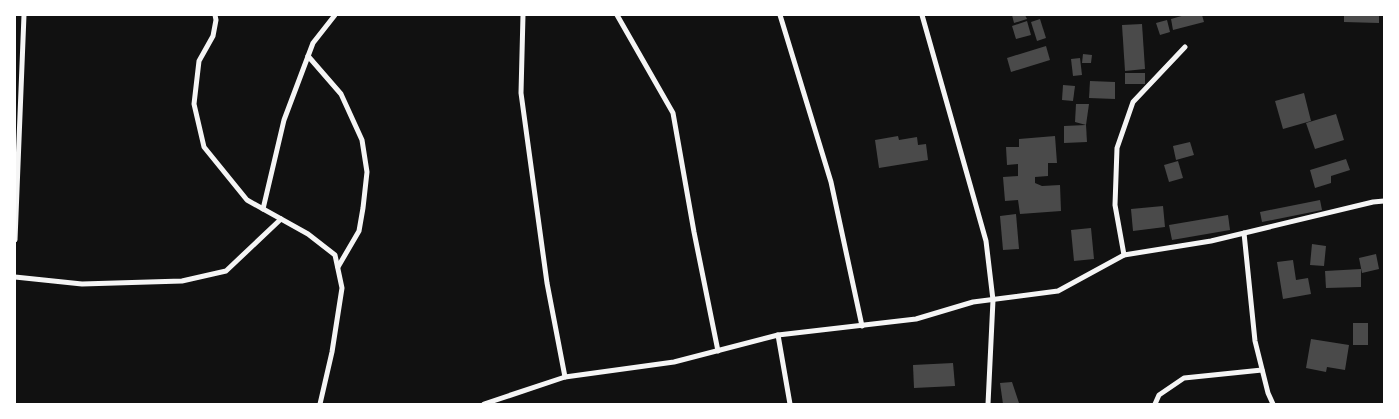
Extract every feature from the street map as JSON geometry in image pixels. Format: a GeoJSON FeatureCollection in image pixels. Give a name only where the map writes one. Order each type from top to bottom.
{"type":"FeatureCollection","features":[{"type":"Feature","properties":{"kind":"street"},"geometry":{"type":"LineString","coordinates":[[15,240],[24,15]]}},
{"type":"Feature","properties":{"kind":"street"},"geometry":{"type":"LineString","coordinates":[[215,15],[213,36],[199,61],[194,104],[204,147],[247,200],[308,234],[335,254],[342,288],[332,352],[320,404]]}},
{"type":"Feature","properties":{"kind":"street"},"geometry":{"type":"LineString","coordinates":[[263,209],[284,120],[313,43],[335,15]]}},
{"type":"Feature","properties":{"kind":"street"},"geometry":{"type":"LineString","coordinates":[[523,15],[521,93],[547,283],[565,377]]}},
{"type":"Feature","properties":{"kind":"street"},"geometry":{"type":"LineString","coordinates":[[617,15],[672,113],[718,351]]}},
{"type":"Feature","properties":{"kind":"street"},"geometry":{"type":"LineString","coordinates":[[780,15],[831,182],[862,326]]}},
{"type":"Feature","properties":{"kind":"street"},"geometry":{"type":"LineString","coordinates":[[922,15],[986,241],[993,300],[988,404]]}},
{"type":"Feature","properties":{"kind":"street"},"geometry":{"type":"LineString","coordinates":[[1124,255],[1115,205],[1116,148],[1133,102],[1185,47]]}},
{"type":"Feature","properties":{"kind":"street"},"geometry":{"type":"LineString","coordinates":[[308,56],[342,94],[362,140],[367,172],[359,231],[338,267]]}},
{"type":"Feature","properties":{"kind":"street"},"geometry":{"type":"LineString","coordinates":[[484,404],[565,377],[674,362],[778,335],[916,319],[973,302],[1058,291],[1124,255],[1211,241],[1372,202],[1384,201]]}},
{"type":"Feature","properties":{"kind":"street"},"geometry":{"type":"LineString","coordinates":[[15,277],[82,284],[182,280],[226,271],[281,219]]}},
{"type":"Feature","properties":{"kind":"street"},"geometry":{"type":"LineString","coordinates":[[1244,233],[1255,341],[1268,393],[1273,404]]}},
{"type":"Feature","properties":{"kind":"street"},"geometry":{"type":"LineString","coordinates":[[778,335],[790,404]]}},
{"type":"Feature","properties":{"kind":"street"},"geometry":{"type":"LineString","coordinates":[[1155,404],[1159,395],[1184,378],[1262,370]]}},
{"type":"Feature","properties":{"kind":"building"},"geometry":{"type":"Polygon","coordinates":[[[1012,15],[1025,15],[1027,19],[1014,23],[1012,15]]]}},
{"type":"Feature","properties":{"kind":"building"},"geometry":{"type":"Polygon","coordinates":[[[1185,15],[1202,15],[1204,22],[1173,30],[1171,19],[1185,15]]]}},
{"type":"Feature","properties":{"kind":"building"},"geometry":{"type":"Polygon","coordinates":[[[1344,15],[1379,15],[1379,23],[1344,22],[1344,15]]]}},
{"type":"Feature","properties":{"kind":"building"},"geometry":{"type":"Polygon","coordinates":[[[1040,19],[1046,38],[1037,41],[1031,22],[1040,19]]]}},
{"type":"Feature","properties":{"kind":"building"},"geometry":{"type":"Polygon","coordinates":[[[1167,20],[1170,32],[1160,35],[1156,23],[1167,20]]]}},
{"type":"Feature","properties":{"kind":"building"},"geometry":{"type":"Polygon","coordinates":[[[1027,21],[1031,35],[1016,39],[1012,26],[1027,21]]]}},
{"type":"Feature","properties":{"kind":"building"},"geometry":{"type":"Polygon","coordinates":[[[1142,24],[1145,69],[1125,71],[1122,25],[1142,24]]]}},
{"type":"Feature","properties":{"kind":"building"},"geometry":{"type":"Polygon","coordinates":[[[1046,46],[1050,60],[1011,72],[1007,58],[1046,46]]]}},
{"type":"Feature","properties":{"kind":"building"},"geometry":{"type":"Polygon","coordinates":[[[1083,54],[1092,55],[1091,63],[1082,63],[1083,54]]]}},
{"type":"Feature","properties":{"kind":"building"},"geometry":{"type":"Polygon","coordinates":[[[1080,58],[1082,75],[1073,76],[1071,59],[1080,58]]]}},
{"type":"Feature","properties":{"kind":"building"},"geometry":{"type":"Polygon","coordinates":[[[1125,73],[1145,73],[1145,84],[1125,84],[1125,73]]]}},
{"type":"Feature","properties":{"kind":"building"},"geometry":{"type":"Polygon","coordinates":[[[1090,81],[1115,82],[1115,99],[1089,98],[1090,81]]]}},
{"type":"Feature","properties":{"kind":"building"},"geometry":{"type":"Polygon","coordinates":[[[1063,85],[1075,86],[1073,101],[1062,100],[1063,85]]]}},
{"type":"Feature","properties":{"kind":"building"},"geometry":{"type":"Polygon","coordinates":[[[1304,93],[1311,121],[1283,129],[1275,101],[1304,93]]]}},
{"type":"Feature","properties":{"kind":"building"},"geometry":{"type":"Polygon","coordinates":[[[1076,104],[1089,104],[1086,125],[1075,122],[1076,104]]]}},
{"type":"Feature","properties":{"kind":"building"},"geometry":{"type":"Polygon","coordinates":[[[1336,114],[1344,140],[1315,149],[1306,123],[1336,114]]]}},
{"type":"Feature","properties":{"kind":"building"},"geometry":{"type":"Polygon","coordinates":[[[1086,125],[1087,142],[1064,143],[1064,126],[1086,125]]]}},
{"type":"Feature","properties":{"kind":"building"},"geometry":{"type":"Polygon","coordinates":[[[898,136],[899,140],[917,137],[918,145],[926,144],[928,160],[879,168],[875,140],[898,136]]]}},
{"type":"Feature","properties":{"kind":"building"},"geometry":{"type":"Polygon","coordinates":[[[1055,136],[1057,163],[1048,163],[1048,176],[1035,177],[1035,183],[1042,186],[1060,185],[1061,211],[1020,214],[1018,200],[1005,201],[1003,177],[1018,176],[1018,164],[1007,165],[1006,147],[1019,147],[1019,139],[1055,136]]]}},
{"type":"Feature","properties":{"kind":"building"},"geometry":{"type":"Polygon","coordinates":[[[1190,142],[1194,155],[1176,160],[1173,146],[1190,142]]]}},
{"type":"Feature","properties":{"kind":"building"},"geometry":{"type":"Polygon","coordinates":[[[1346,159],[1350,170],[1331,176],[1331,183],[1315,188],[1310,170],[1346,159]]]}},
{"type":"Feature","properties":{"kind":"building"},"geometry":{"type":"Polygon","coordinates":[[[1178,161],[1183,178],[1169,182],[1164,165],[1178,161]]]}},
{"type":"Feature","properties":{"kind":"building"},"geometry":{"type":"Polygon","coordinates":[[[1320,200],[1322,210],[1262,222],[1260,212],[1320,200]]]}},
{"type":"Feature","properties":{"kind":"building"},"geometry":{"type":"Polygon","coordinates":[[[1163,206],[1165,227],[1133,231],[1131,209],[1163,206]]]}},
{"type":"Feature","properties":{"kind":"building"},"geometry":{"type":"Polygon","coordinates":[[[1016,214],[1019,249],[1003,250],[1000,216],[1016,214]]]}},
{"type":"Feature","properties":{"kind":"building"},"geometry":{"type":"Polygon","coordinates":[[[1228,215],[1230,230],[1172,240],[1169,225],[1228,215]]]}},
{"type":"Feature","properties":{"kind":"building"},"geometry":{"type":"Polygon","coordinates":[[[1091,228],[1094,259],[1074,261],[1071,230],[1091,228]]]}},
{"type":"Feature","properties":{"kind":"building"},"geometry":{"type":"Polygon","coordinates":[[[1312,244],[1326,246],[1324,266],[1310,265],[1312,244]]]}},
{"type":"Feature","properties":{"kind":"building"},"geometry":{"type":"Polygon","coordinates":[[[1376,254],[1379,269],[1362,273],[1359,258],[1376,254]]]}},
{"type":"Feature","properties":{"kind":"building"},"geometry":{"type":"Polygon","coordinates":[[[1293,260],[1296,280],[1308,278],[1311,294],[1283,299],[1277,262],[1293,260]]]}},
{"type":"Feature","properties":{"kind":"building"},"geometry":{"type":"Polygon","coordinates":[[[1361,269],[1361,287],[1326,288],[1325,271],[1361,269]]]}},
{"type":"Feature","properties":{"kind":"building"},"geometry":{"type":"Polygon","coordinates":[[[1353,323],[1368,323],[1368,345],[1353,345],[1353,323]]]}},
{"type":"Feature","properties":{"kind":"building"},"geometry":{"type":"Polygon","coordinates":[[[1311,339],[1349,345],[1345,370],[1327,367],[1326,372],[1306,368],[1311,339]]]}},
{"type":"Feature","properties":{"kind":"building"},"geometry":{"type":"Polygon","coordinates":[[[953,363],[955,386],[914,388],[913,365],[953,363]]]}},
{"type":"Feature","properties":{"kind":"building"},"geometry":{"type":"Polygon","coordinates":[[[1012,382],[1019,403],[1003,404],[1000,383],[1012,382]]]}}]}
